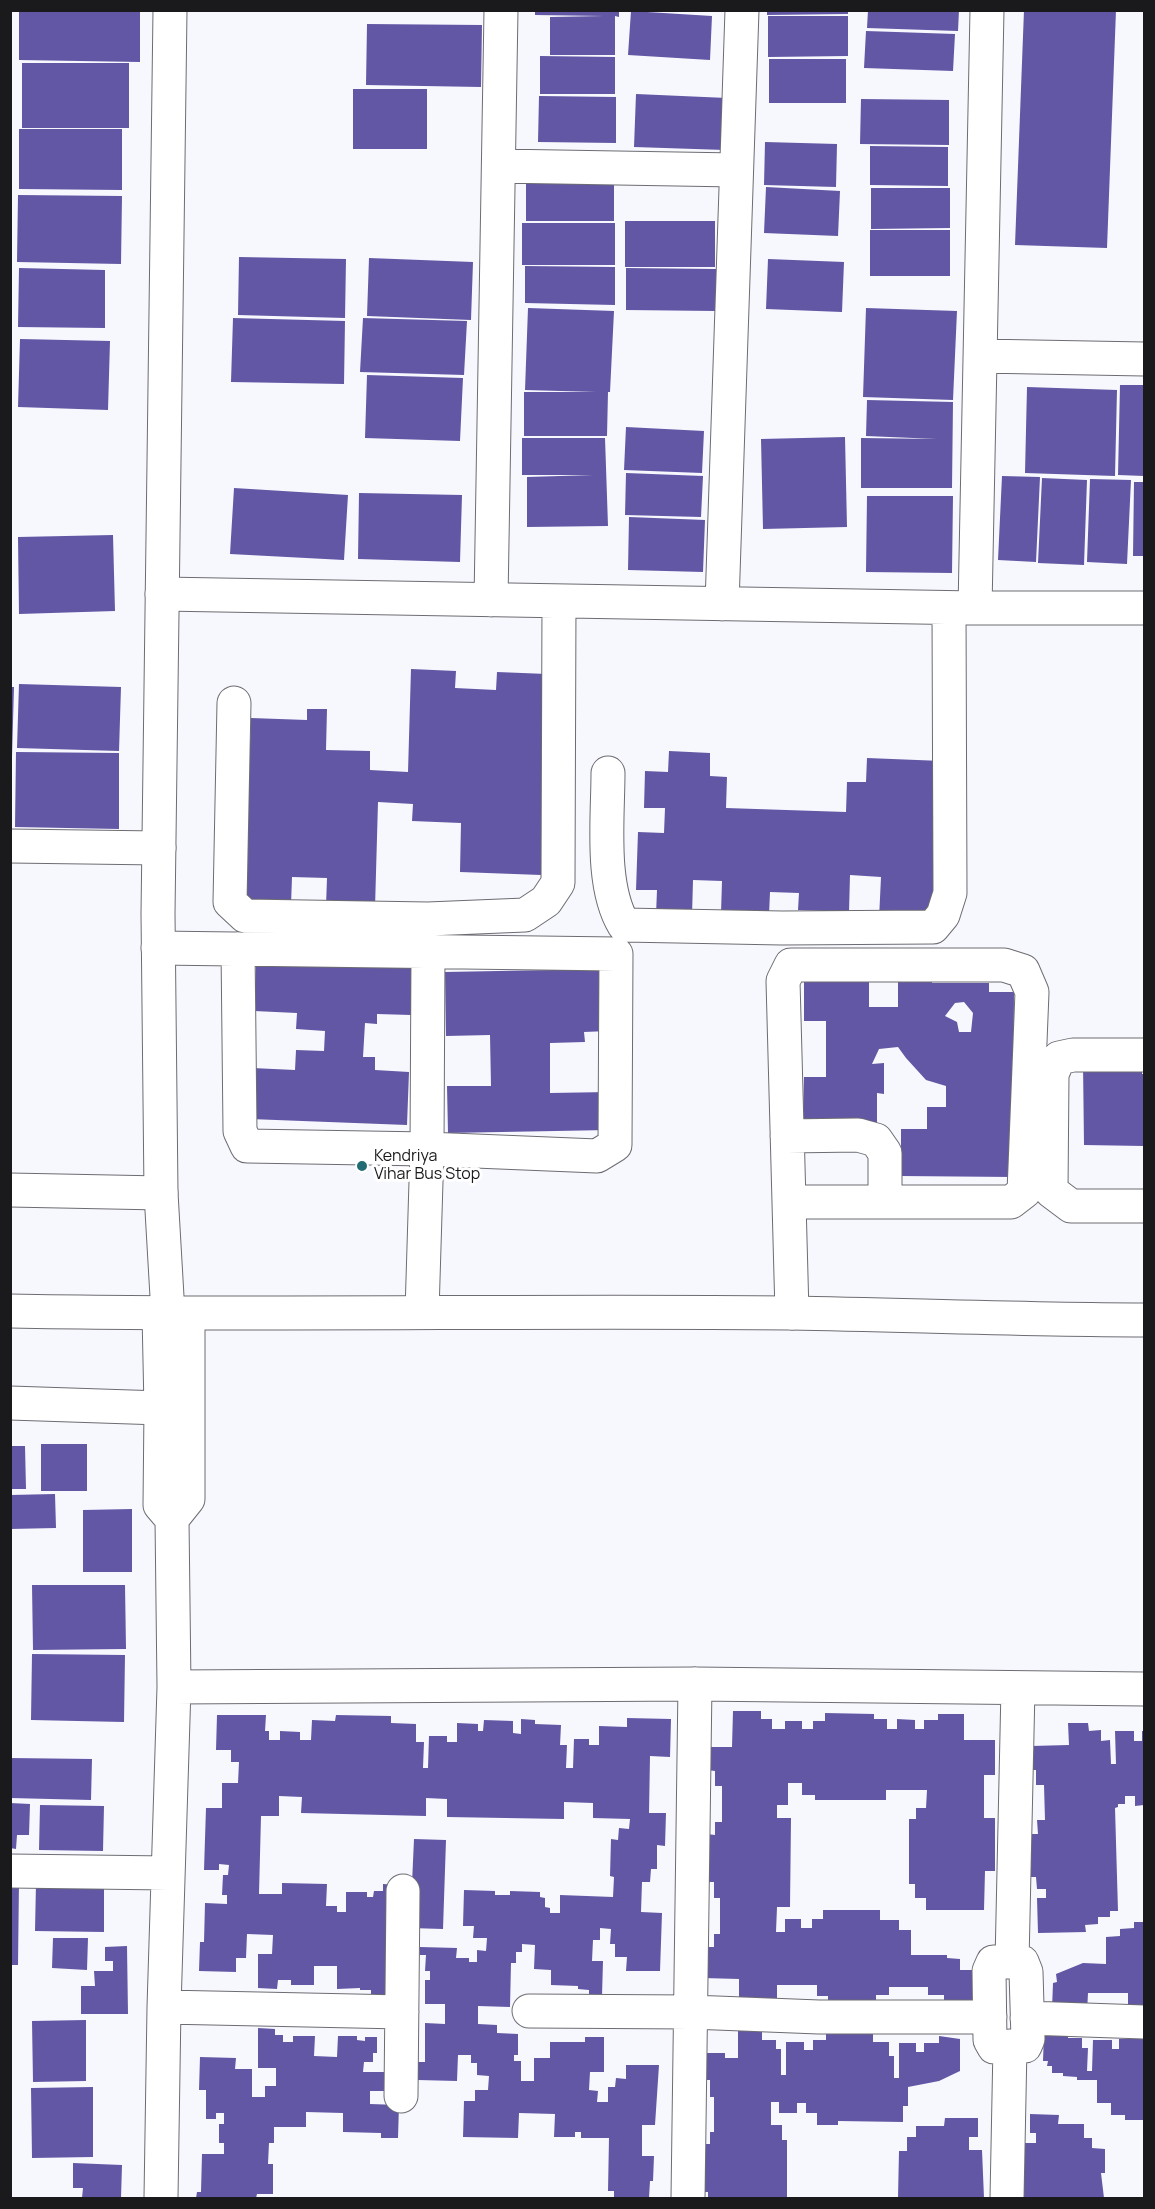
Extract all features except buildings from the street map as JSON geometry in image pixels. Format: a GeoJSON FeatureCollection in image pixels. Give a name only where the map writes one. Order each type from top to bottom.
{"type":"FeatureCollection","features":[{"type":"Feature","properties":{"kind":"street"},"geometry":{"type":"LineString","coordinates":[[170,10],[158,948],[161,1193],[188,1499],[172,1519]]}},
{"type":"Feature","properties":{"kind":"street"},"geometry":{"type":"LineString","coordinates":[[491,600],[501,10]]}},
{"type":"Feature","properties":{"kind":"street"},"geometry":{"type":"LineString","coordinates":[[722,604],[742,10]]}},
{"type":"Feature","properties":{"kind":"street"},"geometry":{"type":"LineString","coordinates":[[608,773],[608,873],[617,914],[624,925],[782,928],[933,927],[943,915],[950,893],[962,608],[980,356],[987,10]]}},
{"type":"Feature","properties":{"kind":"street"},"geometry":{"type":"LineString","coordinates":[[499,166],[736,170]]}},
{"type":"Feature","properties":{"kind":"street"},"geometry":{"type":"LineString","coordinates":[[980,356],[1144,359]]}},
{"type":"Feature","properties":{"kind":"street"},"geometry":{"type":"LineString","coordinates":[[162,594],[962,608],[1144,608]]}},
{"type":"Feature","properties":{"kind":"street"},"geometry":{"type":"LineString","coordinates":[[234,703],[230,902],[246,916],[428,919],[525,915],[546,901],[558,883],[559,602]]}},
{"type":"Feature","properties":{"kind":"street"},"geometry":{"type":"LineString","coordinates":[[10,846],[159,848]]}},
{"type":"Feature","properties":{"kind":"street"},"geometry":{"type":"LineString","coordinates":[[158,948],[428,951],[616,954],[615,1144],[597,1156],[427,1149],[247,1146],[240,1131],[238,949]]}},
{"type":"Feature","properties":{"kind":"street"},"geometry":{"type":"LineString","coordinates":[[422,1312],[427,1149],[428,951]]}},
{"type":"Feature","properties":{"kind":"street"},"geometry":{"type":"LineString","coordinates":[[790,1202],[1011,1202],[1024,1191],[1032,993],[1023,971],[1004,965],[791,965],[783,981],[792,1313]]}},
{"type":"Feature","properties":{"kind":"street"},"geometry":{"type":"LineString","coordinates":[[1144,1055],[1073,1055],[1059,1058],[1052,1074],[1051,1191],[1071,1206],[1144,1206]]}},
{"type":"Feature","properties":{"kind":"street"},"geometry":{"type":"LineString","coordinates":[[788,1136],[858,1135],[876,1140],[885,1153],[885,1202]]}},
{"type":"Feature","properties":{"kind":"street"},"geometry":{"type":"LineString","coordinates":[[10,1190],[161,1193]]}},
{"type":"Feature","properties":{"kind":"street"},"geometry":{"type":"LineString","coordinates":[[10,1311],[172,1314],[792,1313],[1031,1320],[1144,1320]]}},
{"type":"Feature","properties":{"kind":"street"},"geometry":{"type":"LineString","coordinates":[[161,2199],[164,2007],[174,1687],[172,1519],[160,1504],[161,1408],[172,1314]]}},
{"type":"Feature","properties":{"kind":"street"},"geometry":{"type":"LineString","coordinates":[[10,1403],[161,1408]]}},
{"type":"Feature","properties":{"kind":"street"},"geometry":{"type":"LineString","coordinates":[[174,1687],[695,1684],[1144,1689]]}},
{"type":"Feature","properties":{"kind":"street"},"geometry":{"type":"LineString","coordinates":[[688,2199],[695,1684]]}},
{"type":"Feature","properties":{"kind":"street"},"geometry":{"type":"LineString","coordinates":[[1012,1962],[1018,1688]]}},
{"type":"Feature","properties":{"kind":"street"},"geometry":{"type":"LineString","coordinates":[[10,1871],[168,1874]]}},
{"type":"Feature","properties":{"kind":"street"},"geometry":{"type":"LineString","coordinates":[[401,2096],[403,1891]]}},
{"type":"Feature","properties":{"kind":"street"},"geometry":{"type":"LineString","coordinates":[[993,1962],[1012,1962],[1022,1962],[1026,1972],[1028,2039],[1025,2046],[994,2047],[990,2040],[989,1971],[993,1962]]}},
{"type":"Feature","properties":{"kind":"street"},"geometry":{"type":"LineString","coordinates":[[164,2007],[402,2012]]}},
{"type":"Feature","properties":{"kind":"street"},"geometry":{"type":"LineString","coordinates":[[529,2011],[691,2012],[819,2017],[990,2017]]}},
{"type":"Feature","properties":{"kind":"street"},"geometry":{"type":"LineString","coordinates":[[1027,2018],[1144,2022]]}},
{"type":"Feature","properties":{"kind":"street"},"geometry":{"type":"LineString","coordinates":[[1007,2199],[1010,2046]]}},
{"type":"Feature","properties":{"kind":"place","name":"Kendriya Vihar Bus Stop"},"geometry":{"type":"Point","coordinates":[362,1166]}}]}
